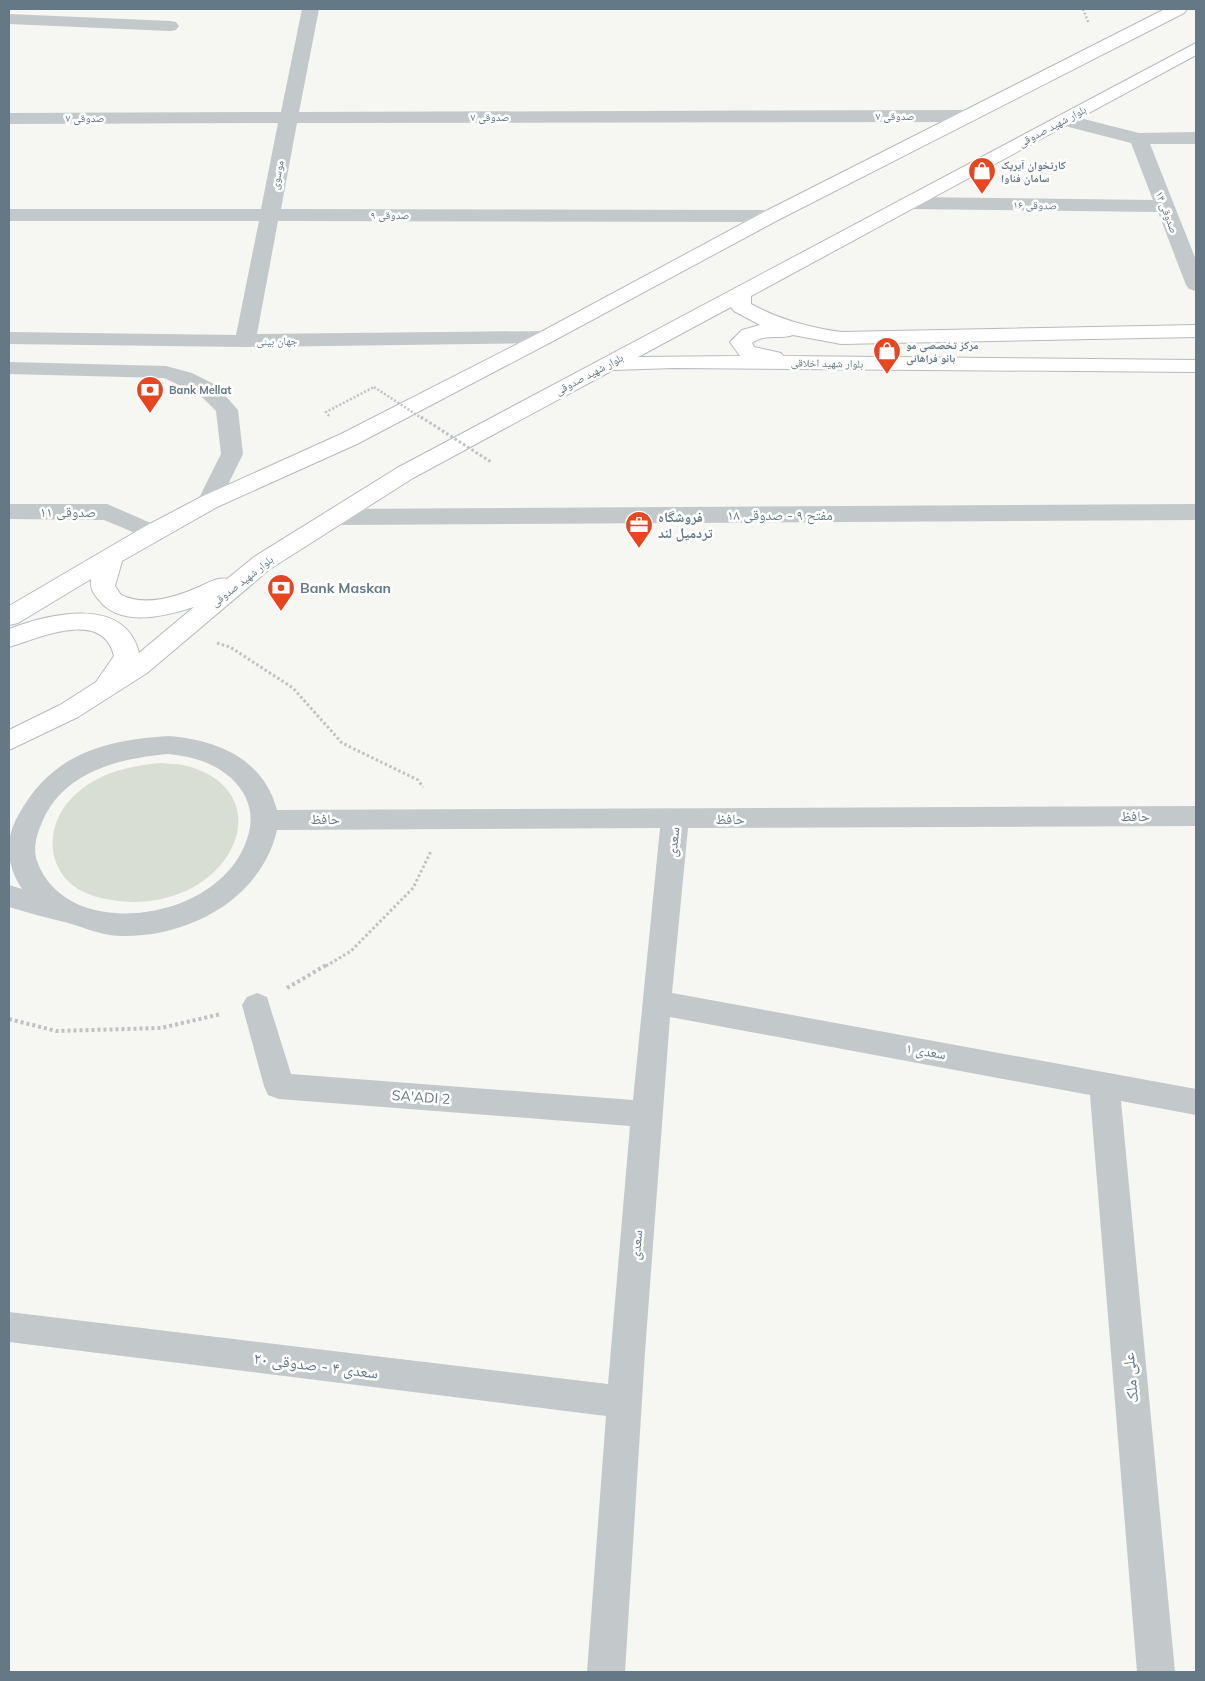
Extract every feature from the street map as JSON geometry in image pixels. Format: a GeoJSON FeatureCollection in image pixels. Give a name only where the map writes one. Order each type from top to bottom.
{"type":"FeatureCollection","features":[{"type":"Feature","properties":{"kind":"main road"},"geometry":{"type":"LineString","coordinates":[[9,617],[152,532],[209,502],[349,439],[546,337],[771,216],[1178,9]]}},
{"type":"Feature","properties":{"kind":"main road","name":"بلوار شهید صدوقی"},"geometry":{"type":"LineString","coordinates":[[9,741],[69,711],[138,667],[262,563],[405,473],[1196,48]]}},
{"type":"Feature","properties":{"kind":"main road","name":"بلوار شهید اخلاقی"},"geometry":{"type":"LineString","coordinates":[[740,293],[741,307],[763,320],[802,332],[842,338],[1196,331]]}},
{"type":"Feature","properties":{"kind":"main road"},"geometry":{"type":"LineString","coordinates":[[802,332],[762,330],[746,336],[741,342],[745,351],[802,362]]}},
{"type":"Feature","properties":{"kind":"main road","name":"بلوار شهید اخلاقی"},"geometry":{"type":"LineString","coordinates":[[608,364],[802,362],[1196,366]]}},
{"type":"Feature","properties":{"kind":"main road"},"geometry":{"type":"LineString","coordinates":[[111,557],[104,577],[104,590],[115,603],[130,610],[175,604],[218,588],[262,563]]}},
{"type":"Feature","properties":{"kind":"main road"},"geometry":{"type":"LineString","coordinates":[[9,638],[28,630],[70,622],[102,624],[123,640],[127,657],[122,665],[111,679],[69,711]]}},
{"type":"Feature","properties":{"kind":"street","name":"موسوی"},"geometry":{"type":"LineString","coordinates":[[245,341],[310,9]]}},
{"type":"Feature","properties":{"kind":"street"},"geometry":{"type":"LineString","coordinates":[[9,19],[170,26]]}},
{"type":"Feature","properties":{"kind":"street","name":"صدوقی ۷"},"geometry":{"type":"LineString","coordinates":[[9,118],[970,116]]}},
{"type":"Feature","properties":{"kind":"street"},"geometry":{"type":"LineString","coordinates":[[1064,120],[1139,139],[1196,138]]}},
{"type":"Feature","properties":{"kind":"street","name":"صدوقی ۱۴"},"geometry":{"type":"LineString","coordinates":[[1139,139],[1196,285]]}},
{"type":"Feature","properties":{"kind":"street","name":"صدوقی ۱۶"},"geometry":{"type":"LineString","coordinates":[[906,203],[1164,206]]}},
{"type":"Feature","properties":{"kind":"street","name":"صدوقی ۹"},"geometry":{"type":"LineString","coordinates":[[9,215],[771,216]]}},
{"type":"Feature","properties":{"kind":"street","name":"جهان بینی"},"geometry":{"type":"LineString","coordinates":[[9,338],[245,341],[546,337]]}},
{"type":"Feature","properties":{"kind":"street"},"geometry":{"type":"LineString","coordinates":[[166,372],[177,339]]}},
{"type":"Feature","properties":{"kind":"street"},"geometry":{"type":"LineString","coordinates":[[9,368],[166,372],[184,378],[208,390],[228,410],[232,454],[209,502]]}},
{"type":"Feature","properties":{"kind":"street","name":"صدوقی ۱۱"},"geometry":{"type":"LineString","coordinates":[[9,512],[107,512],[152,532]]}},
{"type":"Feature","properties":{"kind":"street","name":"مفتح ۹ - صدوقی ۱۸"},"geometry":{"type":"LineString","coordinates":[[333,517],[1196,512]]}},
{"type":"Feature","properties":{"kind":"street"},"geometry":{"type":"LineString","coordinates":[[9,896],[72,915],[101,923],[135,924],[168,919],[201,907],[228,889],[248,868],[261,844],[264,820],[260,796],[246,776],[226,760],[200,749],[169,744],[138,746],[106,754],[77,767],[52,785],[34,808],[24,832],[22,856],[30,880],[46,900],[72,915]]}},
{"type":"Feature","properties":{"kind":"street","name":"حافظ"},"geometry":{"type":"LineString","coordinates":[[264,820],[1196,816]]}},
{"type":"Feature","properties":{"kind":"street","name":"سعدی"},"geometry":{"type":"LineString","coordinates":[[606,1672],[623,1402],[646,1114],[675,819]]}},
{"type":"Feature","properties":{"kind":"street","name":"سعدی ۱"},"geometry":{"type":"LineString","coordinates":[[656,1002],[1196,1102]]}},
{"type":"Feature","properties":{"kind":"street","name":"SA'ADI 2"},"geometry":{"type":"LineString","coordinates":[[257,1005],[279,1086],[646,1114]]}},
{"type":"Feature","properties":{"kind":"street","name":"علی ملک"},"geometry":{"type":"LineString","coordinates":[[1104,1084],[1156,1672]]}},
{"type":"Feature","properties":{"kind":"street","name":"سعدی ۴ - صدوقی ۲۰"},"geometry":{"type":"LineString","coordinates":[[9,1327],[623,1402]]}},
{"type":"Feature","properties":{"kind":"path"},"geometry":{"type":"LineString","coordinates":[[326,412],[374,387],[490,462]]}},
{"type":"Feature","properties":{"kind":"path"},"geometry":{"type":"LineString","coordinates":[[180,632],[230,647],[293,688],[342,744],[418,780],[448,818]]}},
{"type":"Feature","properties":{"kind":"shaded area"},"geometry":{"type":"Polygon","coordinates":[[[161,763],[191,767],[215,779],[230,794],[238,812],[237,831],[231,850],[218,868],[200,883],[178,894],[158,900],[138,902],[117,901],[97,897],[80,890],[67,879],[58,867],[53,852],[53,837],[57,821],[65,806],[86,786],[106,775],[127,768],[161,763]]]}},
{"type":"Feature","properties":{"kind":"place","name":"کارتخوان آیریک سامان فناوا"},"geometry":{"type":"Point","coordinates":[982,195]}},
{"type":"Feature","properties":{"kind":"place","name":"مرکز تخصصی مو بانو فراهانی"},"geometry":{"type":"Point","coordinates":[887,375]}},
{"type":"Feature","properties":{"kind":"place","name":"Bank Mellat"},"geometry":{"type":"Point","coordinates":[150,414]}},
{"type":"Feature","properties":{"kind":"place","name":"فروشگاه تردمیل لند"},"geometry":{"type":"Point","coordinates":[639,549]}},
{"type":"Feature","properties":{"kind":"place","name":"Bank Maskan"},"geometry":{"type":"Point","coordinates":[281,612]}}]}
